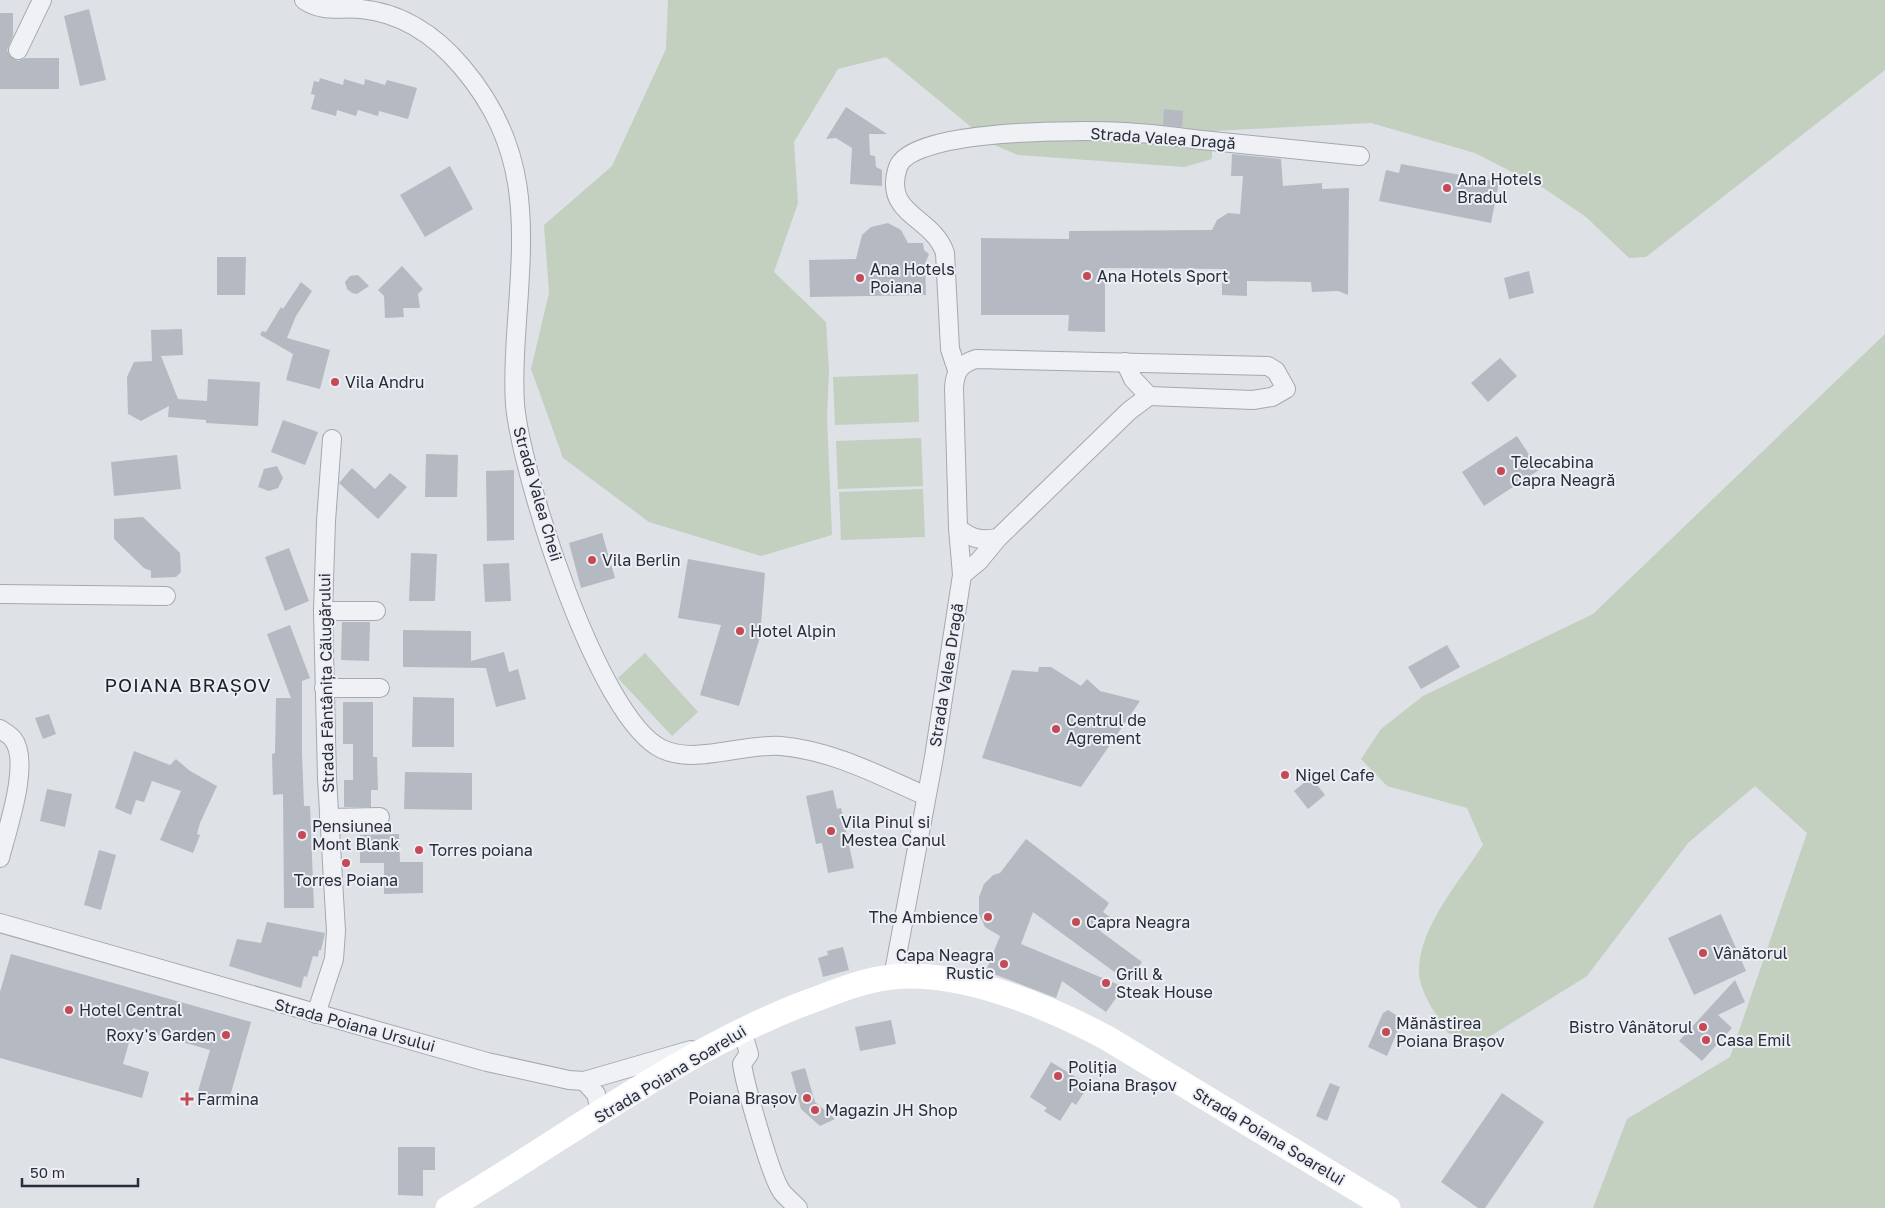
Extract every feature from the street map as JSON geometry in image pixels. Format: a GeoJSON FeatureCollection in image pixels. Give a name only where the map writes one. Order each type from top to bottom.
{"type":"FeatureCollection","features":[{"type":"Feature","properties":{"kind":"street"},"geometry":{"type":"LineString","coordinates":[[18,50],[42,0]]}},
{"type":"Feature","properties":{"kind":"street","name":"Strada Valea Cheii"},"geometry":{"type":"LineString","coordinates":[[304,0],[323,9],[359,9],[381,12],[400,17],[420,28],[462,66],[496,116],[509,144],[517,180],[522,217],[514,368],[518,427],[524,455],[558,566],[591,654],[613,692],[638,727],[648,739],[662,749],[675,754],[692,755],[776,746],[824,753],[854,763],[926,796]]}},
{"type":"Feature","properties":{"kind":"street","name":"Strada Valea Dragă"},"geometry":{"type":"LineString","coordinates":[[894,976],[962,575],[958,528],[954,388],[957,370],[950,349],[945,253],[941,241],[935,233],[911,215],[898,200],[895,187],[899,165],[915,150],[945,141],[1027,131],[1124,132],[1360,156]]}},
{"type":"Feature","properties":{"kind":"street"},"geometry":{"type":"LineString","coordinates":[[957,370],[965,362],[976,359],[1268,366],[1276,371],[1286,389],[1272,397],[1253,400],[1150,396],[1129,411],[998,538],[979,561],[962,575]]}},
{"type":"Feature","properties":{"kind":"street"},"geometry":{"type":"LineString","coordinates":[[1125,362],[1133,379],[1150,396]]}},
{"type":"Feature","properties":{"kind":"street","name":"Strada Fântânița Călugărului"},"geometry":{"type":"LineString","coordinates":[[316,1014],[334,959],[336,931],[324,688],[323,611],[326,521],[332,439]]}},
{"type":"Feature","properties":{"kind":"street"},"geometry":{"type":"LineString","coordinates":[[958,528],[969,537],[979,540],[998,538]]}},
{"type":"Feature","properties":{"kind":"street"},"geometry":{"type":"LineString","coordinates":[[0,594],[166,596]]}},
{"type":"Feature","properties":{"kind":"street"},"geometry":{"type":"LineString","coordinates":[[323,611],[376,611]]}},
{"type":"Feature","properties":{"kind":"street"},"geometry":{"type":"LineString","coordinates":[[324,688],[380,688]]}},
{"type":"Feature","properties":{"kind":"street"},"geometry":{"type":"LineString","coordinates":[[0,729],[13,739],[19,754],[20,766],[19,782],[0,858]]}},
{"type":"Feature","properties":{"kind":"street"},"geometry":{"type":"LineString","coordinates":[[330,818],[380,817]]}},
{"type":"Feature","properties":{"kind":"street","name":"Strada Poiana Ursului"},"geometry":{"type":"LineString","coordinates":[[0,923],[487,1062],[569,1080],[584,1081],[713,1044]]}},
{"type":"Feature","properties":{"kind":"street","name":"Strada Poiana Soarelui"},"geometry":{"type":"LineString","coordinates":[[448,1208],[713,1044],[742,1030],[843,989],[894,976],[944,980],[982,987],[1060,1013],[1108,1038],[1388,1208]]}},
{"type":"Feature","properties":{"kind":"street"},"geometry":{"type":"LineString","coordinates":[[742,1030],[749,1054],[742,1064],[744,1077],[770,1163],[782,1192],[793,1202]]}},
{"type":"Feature","properties":{"kind":"street"},"geometry":{"type":"LineString","coordinates":[[584,1081],[596,1094],[601,1114]]}},
{"type":"Feature","properties":{"kind":"green space"},"geometry":{"type":"Polygon","coordinates":[[[668,0],[1885,0],[1885,70],[1646,257],[1629,258],[1586,217],[1545,189],[1475,153],[1371,123],[1212,131],[1212,159],[1184,167],[1018,155],[992,144],[886,57],[838,69],[794,142],[798,203],[774,272],[826,322],[829,371],[827,418],[832,535],[761,556],[649,522],[563,458],[531,369],[549,293],[544,225],[612,166],[666,49],[668,0]]]}},
{"type":"Feature","properties":{"kind":"green space"},"geometry":{"type":"Polygon","coordinates":[[[1885,334],[1885,1208],[1593,1208],[1627,1119],[1730,1057],[1807,833],[1755,786],[1688,843],[1587,976],[1481,1042],[1448,1033],[1425,996],[1419,971],[1421,954],[1433,921],[1483,845],[1467,808],[1387,786],[1361,759],[1381,729],[1423,696],[1593,614],[1885,334]]]}},
{"type":"Feature","properties":{"kind":"green space"},"geometry":{"type":"Polygon","coordinates":[[[918,374],[919,422],[835,425],[833,377],[918,374]]]}},
{"type":"Feature","properties":{"kind":"green space"},"geometry":{"type":"Polygon","coordinates":[[[921,438],[923,486],[838,489],[836,441],[921,438]]]}},
{"type":"Feature","properties":{"kind":"green space"},"geometry":{"type":"Polygon","coordinates":[[[923,489],[925,537],[841,540],[839,492],[923,489]]]}},
{"type":"Feature","properties":{"kind":"green space"},"geometry":{"type":"Polygon","coordinates":[[[645,653],[698,712],[672,736],[618,678],[645,653]]]}},
{"type":"Feature","properties":{"kind":"building"},"geometry":{"type":"Polygon","coordinates":[[[89,9],[106,80],[80,86],[64,16],[89,9]]]}},
{"type":"Feature","properties":{"kind":"building"},"geometry":{"type":"Polygon","coordinates":[[[0,13],[13,13],[13,36],[7,50],[10,56],[18,61],[25,58],[59,58],[59,89],[0,89],[0,13]]]}},
{"type":"Feature","properties":{"kind":"building"},"geometry":{"type":"Polygon","coordinates":[[[320,78],[343,85],[344,79],[364,85],[365,79],[385,85],[387,80],[417,88],[408,119],[379,111],[378,116],[358,110],[356,116],[337,110],[336,116],[311,109],[315,95],[311,94],[314,81],[319,82],[320,78]]]}},
{"type":"Feature","properties":{"kind":"building"},"geometry":{"type":"Polygon","coordinates":[[[846,107],[887,134],[869,134],[870,155],[875,156],[876,167],[882,170],[882,186],[850,184],[852,148],[836,138],[826,139],[846,107]]]}},
{"type":"Feature","properties":{"kind":"building"},"geometry":{"type":"Polygon","coordinates":[[[1164,109],[1183,111],[1182,127],[1163,125],[1164,109]]]}},
{"type":"Feature","properties":{"kind":"building"},"geometry":{"type":"Polygon","coordinates":[[[1232,154],[1281,159],[1283,186],[1322,183],[1322,189],[1349,188],[1348,295],[1338,291],[1312,292],[1311,282],[1247,281],[1247,296],[1222,295],[1222,269],[1105,268],[1105,332],[1068,331],[1069,315],[981,315],[981,238],[1069,239],[1069,231],[1212,230],[1217,220],[1228,213],[1240,214],[1243,176],[1231,176],[1232,154]]]}},
{"type":"Feature","properties":{"kind":"building"},"geometry":{"type":"Polygon","coordinates":[[[1401,164],[1499,182],[1491,223],[1379,201],[1386,170],[1399,173],[1401,164]]]}},
{"type":"Feature","properties":{"kind":"building"},"geometry":{"type":"Polygon","coordinates":[[[450,166],[473,209],[425,237],[400,195],[450,166]]]}},
{"type":"Feature","properties":{"kind":"building","name":"Ana Hotels Poiana"},"geometry":{"type":"Polygon","coordinates":[[[888,223],[901,230],[908,243],[923,243],[924,250],[929,254],[925,264],[926,295],[810,297],[809,260],[856,259],[862,235],[871,227],[888,223]]]}},
{"type":"Feature","properties":{"kind":"building"},"geometry":{"type":"Polygon","coordinates":[[[217,257],[246,257],[245,295],[217,295],[217,257]]]}},
{"type":"Feature","properties":{"kind":"building"},"geometry":{"type":"Polygon","coordinates":[[[402,266],[423,289],[418,294],[420,308],[403,308],[404,317],[385,318],[384,296],[378,290],[402,266]]]}},
{"type":"Feature","properties":{"kind":"building"},"geometry":{"type":"Polygon","coordinates":[[[1529,271],[1534,293],[1509,299],[1504,278],[1529,271]]]}},
{"type":"Feature","properties":{"kind":"building"},"geometry":{"type":"Polygon","coordinates":[[[358,275],[369,286],[357,294],[347,289],[345,282],[350,276],[358,275]]]}},
{"type":"Feature","properties":{"kind":"building"},"geometry":{"type":"Polygon","coordinates":[[[301,282],[312,291],[296,316],[287,338],[330,350],[320,389],[286,380],[293,354],[260,335],[262,331],[266,332],[281,307],[283,309],[301,282]]]}},
{"type":"Feature","properties":{"kind":"building"},"geometry":{"type":"Polygon","coordinates":[[[182,329],[183,355],[161,356],[178,399],[207,401],[208,379],[260,382],[258,426],[206,423],[206,420],[168,417],[169,406],[141,421],[128,414],[127,377],[134,362],[152,361],[151,330],[182,329]]]}},
{"type":"Feature","properties":{"kind":"building"},"geometry":{"type":"Polygon","coordinates":[[[1500,358],[1517,376],[1488,402],[1471,383],[1500,358]]]}},
{"type":"Feature","properties":{"kind":"building"},"geometry":{"type":"Polygon","coordinates":[[[283,420],[318,432],[305,465],[271,452],[283,420]]]}},
{"type":"Feature","properties":{"kind":"building","name":"Telecabina Capra Neagră"},"geometry":{"type":"Polygon","coordinates":[[[1517,436],[1539,470],[1484,506],[1462,472],[1517,436]]]}},
{"type":"Feature","properties":{"kind":"building"},"geometry":{"type":"Polygon","coordinates":[[[426,454],[458,455],[457,497],[425,497],[426,454]]]}},
{"type":"Feature","properties":{"kind":"building"},"geometry":{"type":"Polygon","coordinates":[[[177,455],[181,489],[114,496],[111,462],[177,455]]]}},
{"type":"Feature","properties":{"kind":"building"},"geometry":{"type":"Polygon","coordinates":[[[277,466],[283,478],[278,488],[269,491],[258,487],[264,469],[277,466]]]}},
{"type":"Feature","properties":{"kind":"building"},"geometry":{"type":"Polygon","coordinates":[[[352,468],[375,489],[390,473],[407,487],[378,519],[339,483],[352,468]]]}},
{"type":"Feature","properties":{"kind":"building"},"geometry":{"type":"Polygon","coordinates":[[[514,470],[514,540],[487,541],[486,471],[514,470]]]}},
{"type":"Feature","properties":{"kind":"building"},"geometry":{"type":"Polygon","coordinates":[[[143,517],[180,553],[181,572],[176,577],[151,578],[151,571],[144,568],[114,539],[114,519],[143,517]]]}},
{"type":"Feature","properties":{"kind":"building","name":"Vila Berlin"},"geometry":{"type":"Polygon","coordinates":[[[602,533],[615,578],[581,588],[569,543],[602,533]]]}},
{"type":"Feature","properties":{"kind":"building"},"geometry":{"type":"Polygon","coordinates":[[[289,548],[309,601],[285,611],[265,557],[289,548]]]}},
{"type":"Feature","properties":{"kind":"building"},"geometry":{"type":"Polygon","coordinates":[[[411,553],[437,554],[435,601],[409,601],[411,553]]]}},
{"type":"Feature","properties":{"kind":"building","name":"Hotel Alpin"},"geometry":{"type":"Polygon","coordinates":[[[688,559],[765,573],[760,637],[739,706],[700,695],[721,625],[678,618],[688,559]]]}},
{"type":"Feature","properties":{"kind":"building"},"geometry":{"type":"Polygon","coordinates":[[[509,563],[511,601],[485,602],[483,564],[509,563]]]}},
{"type":"Feature","properties":{"kind":"building"},"geometry":{"type":"Polygon","coordinates":[[[342,622],[370,622],[369,661],[341,660],[342,622]]]}},
{"type":"Feature","properties":{"kind":"building"},"geometry":{"type":"Polygon","coordinates":[[[290,625],[310,678],[302,681],[302,752],[304,806],[310,806],[314,908],[284,908],[283,794],[273,795],[272,754],[275,753],[276,698],[291,698],[267,634],[290,625]]]}},
{"type":"Feature","properties":{"kind":"building"},"geometry":{"type":"Polygon","coordinates":[[[403,630],[471,631],[471,661],[504,652],[509,672],[518,669],[526,699],[496,707],[486,668],[403,667],[403,630]]]}},
{"type":"Feature","properties":{"kind":"building"},"geometry":{"type":"Polygon","coordinates":[[[1447,645],[1460,667],[1421,689],[1408,667],[1447,645]]]}},
{"type":"Feature","properties":{"kind":"building","name":"Centrul de Agrement"},"geometry":{"type":"Polygon","coordinates":[[[1039,667],[1051,667],[1081,686],[1087,679],[1100,691],[1140,701],[1081,787],[982,758],[1012,670],[1038,672],[1039,667]]]}},
{"type":"Feature","properties":{"kind":"building"},"geometry":{"type":"Polygon","coordinates":[[[413,697],[454,698],[454,747],[412,747],[413,697]]]}},
{"type":"Feature","properties":{"kind":"building"},"geometry":{"type":"Polygon","coordinates":[[[343,702],[373,702],[373,757],[377,757],[378,790],[371,790],[371,807],[344,807],[344,780],[353,780],[353,744],[343,744],[343,702]]]}},
{"type":"Feature","properties":{"kind":"building"},"geometry":{"type":"Polygon","coordinates":[[[49,714],[56,734],[43,739],[35,718],[49,714]]]}},
{"type":"Feature","properties":{"kind":"building"},"geometry":{"type":"Polygon","coordinates":[[[134,751],[170,765],[176,759],[190,771],[217,786],[200,823],[197,834],[200,835],[193,853],[160,840],[181,791],[152,781],[144,802],[136,800],[131,815],[115,808],[134,751]]]}},
{"type":"Feature","properties":{"kind":"building"},"geometry":{"type":"Polygon","coordinates":[[[405,772],[472,773],[472,810],[404,809],[405,772]]]}},
{"type":"Feature","properties":{"kind":"building"},"geometry":{"type":"Polygon","coordinates":[[[1311,777],[1325,795],[1308,809],[1294,791],[1311,777]]]}},
{"type":"Feature","properties":{"kind":"building"},"geometry":{"type":"Polygon","coordinates":[[[47,789],[72,794],[65,827],[40,821],[47,789]]]}},
{"type":"Feature","properties":{"kind":"building"},"geometry":{"type":"Polygon","coordinates":[[[833,790],[837,809],[841,808],[854,868],[828,873],[822,843],[816,844],[806,796],[833,790]]]}},
{"type":"Feature","properties":{"kind":"building"},"geometry":{"type":"Polygon","coordinates":[[[399,834],[400,862],[423,862],[423,893],[384,894],[384,863],[360,863],[360,835],[399,834]]]}},
{"type":"Feature","properties":{"kind":"building","name":"Capra Neagra"},"geometry":{"type":"Polygon","coordinates":[[[1026,839],[1109,903],[1103,912],[1110,917],[1100,931],[1142,962],[1128,982],[1033,912],[1021,944],[1124,987],[1106,1012],[1062,981],[1056,998],[986,971],[1000,936],[985,927],[979,914],[979,897],[984,884],[993,875],[1000,873],[1026,839]]]}},
{"type":"Feature","properties":{"kind":"building"},"geometry":{"type":"Polygon","coordinates":[[[99,850],[116,855],[101,910],[84,905],[99,850]]]}},
{"type":"Feature","properties":{"kind":"building"},"geometry":{"type":"Polygon","coordinates":[[[1721,914],[1746,971],[1694,995],[1668,938],[1721,914]]]}},
{"type":"Feature","properties":{"kind":"building"},"geometry":{"type":"Polygon","coordinates":[[[267,922],[325,933],[318,957],[313,956],[307,977],[304,976],[301,988],[229,966],[237,939],[261,943],[267,922]]]}},
{"type":"Feature","properties":{"kind":"building"},"geometry":{"type":"Polygon","coordinates":[[[843,947],[849,970],[823,977],[818,958],[828,955],[827,951],[843,947]]]}},
{"type":"Feature","properties":{"kind":"building","name":"Hotel Central"},"geometry":{"type":"Polygon","coordinates":[[[11,954],[251,1022],[227,1107],[196,1098],[210,1050],[133,1028],[123,1064],[149,1072],[142,1098],[0,1058],[0,992],[11,954]]]}},
{"type":"Feature","properties":{"kind":"building"},"geometry":{"type":"Polygon","coordinates":[[[1735,980],[1745,1002],[1718,1015],[1732,1028],[1702,1061],[1679,1041],[1735,980]]]}},
{"type":"Feature","properties":{"kind":"building","name":"Mănăstirea Poiana Brașov"},"geometry":{"type":"Polygon","coordinates":[[[1388,1010],[1399,1017],[1401,1023],[1387,1056],[1368,1047],[1383,1013],[1388,1010]]]}},
{"type":"Feature","properties":{"kind":"building"},"geometry":{"type":"Polygon","coordinates":[[[891,1020],[896,1044],[860,1051],[855,1027],[891,1020]]]}},
{"type":"Feature","properties":{"kind":"building"},"geometry":{"type":"Polygon","coordinates":[[[1051,1062],[1079,1079],[1078,1082],[1087,1088],[1076,1105],[1072,1102],[1060,1121],[1044,1111],[1047,1108],[1030,1097],[1051,1062]]]}},
{"type":"Feature","properties":{"kind":"building"},"geometry":{"type":"Polygon","coordinates":[[[805,1068],[815,1102],[835,1119],[820,1126],[801,1109],[791,1072],[805,1068]]]}},
{"type":"Feature","properties":{"kind":"building"},"geometry":{"type":"Polygon","coordinates":[[[1330,1083],[1340,1087],[1327,1121],[1316,1116],[1330,1083]]]}},
{"type":"Feature","properties":{"kind":"building"},"geometry":{"type":"Polygon","coordinates":[[[1502,1093],[1544,1122],[1485,1208],[1478,1208],[1441,1182],[1502,1093]]]}},
{"type":"Feature","properties":{"kind":"building"},"geometry":{"type":"Polygon","coordinates":[[[398,1147],[435,1147],[435,1170],[423,1170],[423,1196],[398,1195],[398,1147]]]}},
{"type":"Feature","properties":{"kind":"place","name":"Ana Hotels Bradul"},"geometry":{"type":"Point","coordinates":[1447,188]}},
{"type":"Feature","properties":{"kind":"place","name":"Ana Hotels Sport"},"geometry":{"type":"Point","coordinates":[1087,276]}},
{"type":"Feature","properties":{"kind":"place","name":"Ana Hotels Poiana"},"geometry":{"type":"Point","coordinates":[860,278]}},
{"type":"Feature","properties":{"kind":"place","name":"Vila Andru"},"geometry":{"type":"Point","coordinates":[335,382]}},
{"type":"Feature","properties":{"kind":"place","name":"Telecabina Capra Neagră"},"geometry":{"type":"Point","coordinates":[1501,471]}},
{"type":"Feature","properties":{"kind":"place","name":"Vila Berlin"},"geometry":{"type":"Point","coordinates":[592,560]}},
{"type":"Feature","properties":{"kind":"place","name":"Hotel Alpin"},"geometry":{"type":"Point","coordinates":[740,631]}},
{"type":"Feature","properties":{"kind":"place","name":"Centrul de Agrement"},"geometry":{"type":"Point","coordinates":[1056,729]}},
{"type":"Feature","properties":{"kind":"place","name":"Nigel Cafe"},"geometry":{"type":"Point","coordinates":[1285,775]}},
{"type":"Feature","properties":{"kind":"place","name":"Vila Pinul si Mestea Canul"},"geometry":{"type":"Point","coordinates":[831,831]}},
{"type":"Feature","properties":{"kind":"place","name":"Pensiunea Mont Blank"},"geometry":{"type":"Point","coordinates":[302,835]}},
{"type":"Feature","properties":{"kind":"place","name":"Torres poiana"},"geometry":{"type":"Point","coordinates":[419,850]}},
{"type":"Feature","properties":{"kind":"place","name":"Torres Poiana"},"geometry":{"type":"Point","coordinates":[346,863]}},
{"type":"Feature","properties":{"kind":"place","name":"The Ambience"},"geometry":{"type":"Point","coordinates":[988,917]}},
{"type":"Feature","properties":{"kind":"place","name":"Capra Neagra"},"geometry":{"type":"Point","coordinates":[1076,922]}},
{"type":"Feature","properties":{"kind":"place","name":"Vânătorul"},"geometry":{"type":"Point","coordinates":[1703,953]}},
{"type":"Feature","properties":{"kind":"place","name":"Capa Neagra Rustic"},"geometry":{"type":"Point","coordinates":[1004,964]}},
{"type":"Feature","properties":{"kind":"place","name":"Grill & Steak House"},"geometry":{"type":"Point","coordinates":[1106,983]}},
{"type":"Feature","properties":{"kind":"place","name":"Hotel Central"},"geometry":{"type":"Point","coordinates":[69,1010]}},
{"type":"Feature","properties":{"kind":"place","name":"Bistro Vânătorul"},"geometry":{"type":"Point","coordinates":[1703,1027]}},
{"type":"Feature","properties":{"kind":"place","name":"Mănăstirea Poiana Brașov"},"geometry":{"type":"Point","coordinates":[1386,1032]}},
{"type":"Feature","properties":{"kind":"place","name":"Roxy's Garden"},"geometry":{"type":"Point","coordinates":[226,1035]}},
{"type":"Feature","properties":{"kind":"place","name":"Casa Emil"},"geometry":{"type":"Point","coordinates":[1706,1040]}},
{"type":"Feature","properties":{"kind":"place","name":"Poliția Poiana Brașov"},"geometry":{"type":"Point","coordinates":[1058,1076]}},
{"type":"Feature","properties":{"kind":"place","name":"Poiana Brașov"},"geometry":{"type":"Point","coordinates":[807,1098]}},
{"type":"Feature","properties":{"kind":"place","name":"Farmina"},"geometry":{"type":"Point","coordinates":[187,1099]}},
{"type":"Feature","properties":{"kind":"place","name":"Magazin JH Shop"},"geometry":{"type":"Point","coordinates":[815,1110]}},
{"type":"Feature","properties":{"kind":"district","name":"POIANA BRAȘOV"},"geometry":{"type":"Point","coordinates":[188,685]}}]}
